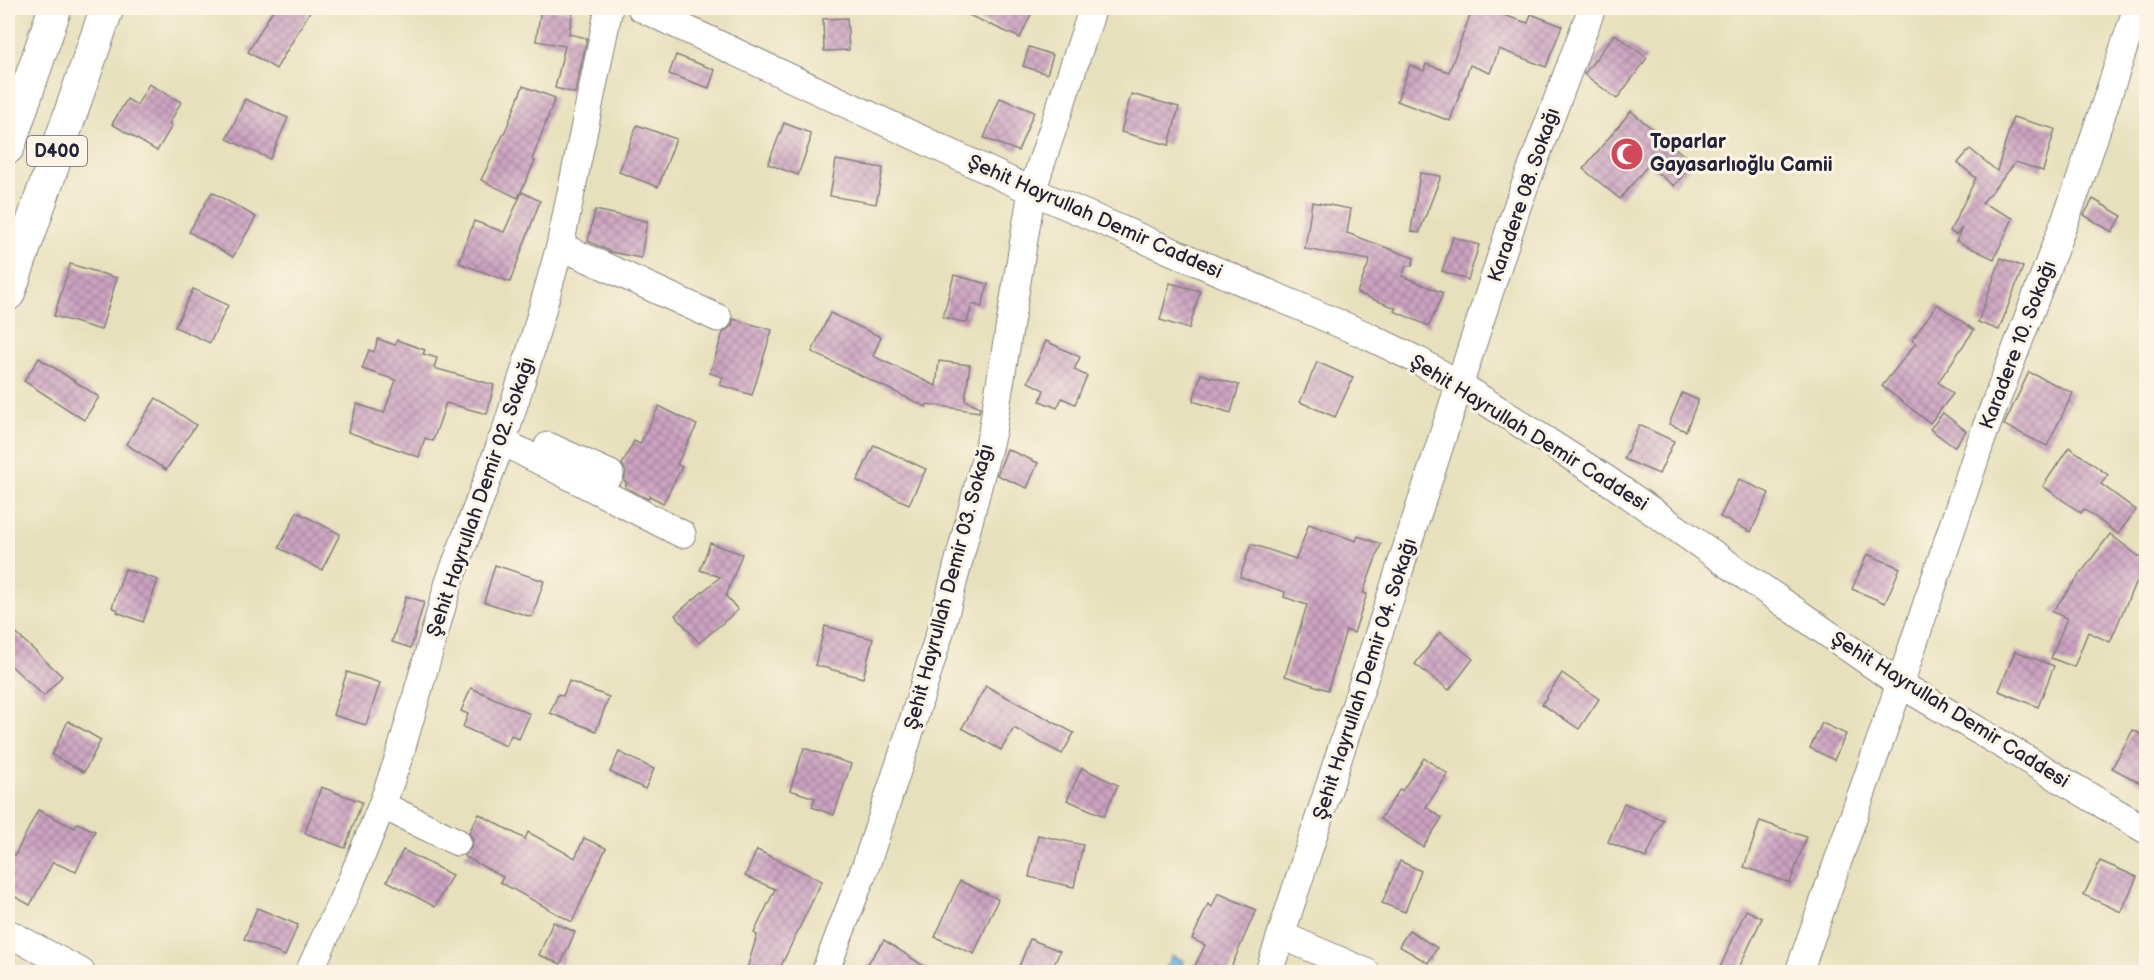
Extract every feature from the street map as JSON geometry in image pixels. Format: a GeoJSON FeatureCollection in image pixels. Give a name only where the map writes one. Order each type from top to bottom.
{"type":"FeatureCollection","features":[{"type":"Feature","properties":{"kind":"highway","name":"D400"},"geometry":{"type":"LineString","coordinates":[[8,147],[55,8]]}},
{"type":"Feature","properties":{"kind":"highway","name":"D400"},"geometry":{"type":"LineString","coordinates":[[8,294],[107,8]]}},
{"type":"Feature","properties":{"kind":"street","name":"Şehit Hayrullah Demir 02. Sokağı"},"geometry":{"type":"LineString","coordinates":[[309,972],[352,879],[382,805],[400,754],[448,582],[504,434],[530,353],[560,246],[609,8]]}},
{"type":"Feature","properties":{"kind":"street","name":"Şehit Hayrullah Demir Caddesi"},"geometry":{"type":"LineString","coordinates":[[641,8],[1032,191],[1368,336],[1419,361],[1606,479],[1900,684],[2146,830]]}},
{"type":"Feature","properties":{"kind":"street","name":"Şehit Hayrullah Demir 03. Sokağı"},"geometry":{"type":"LineString","coordinates":[[825,972],[869,854],[906,744],[943,622],[992,432],[1032,191],[1093,8]]}},
{"type":"Feature","properties":{"kind":"street","name":"Karadere 08. Sokağı"},"geometry":{"type":"LineString","coordinates":[[1460,385],[1518,204],[1592,8]]}},
{"type":"Feature","properties":{"kind":"street","name":"Karadere 10. Sokağı"},"geometry":{"type":"LineString","coordinates":[[1799,972],[1900,684],[1982,438],[2077,189],[2137,8]]}},
{"type":"Feature","properties":{"kind":"street"},"geometry":{"type":"LineString","coordinates":[[560,246],[718,318]]}},
{"type":"Feature","properties":{"kind":"street","name":"Şehit Hayrullah Demir 04. Sokağı"},"geometry":{"type":"LineString","coordinates":[[1269,972],[1460,385]]}},
{"type":"Feature","properties":{"kind":"street"},"geometry":{"type":"LineString","coordinates":[[504,434],[610,474]]}},
{"type":"Feature","properties":{"kind":"street"},"geometry":{"type":"LineString","coordinates":[[504,434],[682,534]]}},
{"type":"Feature","properties":{"kind":"street"},"geometry":{"type":"LineString","coordinates":[[382,805],[457,842]]}},
{"type":"Feature","properties":{"kind":"street"},"geometry":{"type":"LineString","coordinates":[[8,933],[81,972]]}},
{"type":"Feature","properties":{"kind":"street"},"geometry":{"type":"LineString","coordinates":[[1281,935],[1366,972]]}},
{"type":"Feature","properties":{"kind":"water"},"geometry":{"type":"Polygon","coordinates":[[[1172,956],[1184,961],[1179,972],[1164,972],[1172,956]]]}},
{"type":"Feature","properties":{"kind":"building"},"geometry":{"type":"Polygon","coordinates":[[[274,8],[312,8],[276,69],[248,52],[274,8]]]}},
{"type":"Feature","properties":{"kind":"building"},"geometry":{"type":"Polygon","coordinates":[[[541,8],[573,11],[569,34],[587,38],[575,93],[555,88],[565,46],[536,41],[541,8]]]}},
{"type":"Feature","properties":{"kind":"building"},"geometry":{"type":"Polygon","coordinates":[[[953,8],[1034,8],[1020,38],[953,8]]]}},
{"type":"Feature","properties":{"kind":"building"},"geometry":{"type":"Polygon","coordinates":[[[1481,8],[1528,23],[1531,14],[1562,26],[1546,67],[1499,49],[1490,73],[1470,65],[1450,121],[1397,101],[1410,65],[1424,71],[1426,64],[1449,72],[1472,10],[1479,13],[1481,8]]]}},
{"type":"Feature","properties":{"kind":"building"},"geometry":{"type":"Polygon","coordinates":[[[847,18],[849,50],[824,51],[823,19],[847,18]]]}},
{"type":"Feature","properties":{"kind":"building"},"geometry":{"type":"Polygon","coordinates":[[[1615,34],[1647,58],[1617,99],[1584,74],[1615,34]]]}},
{"type":"Feature","properties":{"kind":"building"},"geometry":{"type":"Polygon","coordinates":[[[1029,47],[1053,55],[1047,74],[1023,66],[1029,47]]]}},
{"type":"Feature","properties":{"kind":"building"},"geometry":{"type":"Polygon","coordinates":[[[676,55],[715,70],[709,88],[669,74],[676,55]]]}},
{"type":"Feature","properties":{"kind":"building"},"geometry":{"type":"Polygon","coordinates":[[[149,84],[181,102],[169,124],[172,126],[157,151],[112,124],[127,99],[137,105],[149,84]]]}},
{"type":"Feature","properties":{"kind":"building"},"geometry":{"type":"Polygon","coordinates":[[[523,86],[555,98],[532,160],[535,161],[518,198],[481,180],[507,127],[523,86]]]}},
{"type":"Feature","properties":{"kind":"building"},"geometry":{"type":"Polygon","coordinates":[[[1131,94],[1179,107],[1169,145],[1121,132],[1131,94]]]}},
{"type":"Feature","properties":{"kind":"building"},"geometry":{"type":"Polygon","coordinates":[[[1000,98],[1034,112],[1018,151],[984,138],[1000,98]]]}},
{"type":"Feature","properties":{"kind":"building"},"geometry":{"type":"Polygon","coordinates":[[[245,99],[288,118],[270,159],[227,139],[245,99]]]}},
{"type":"Feature","properties":{"kind":"building","name":"Toparlar Gayasarlıoğlu Camii"},"geometry":{"type":"Polygon","coordinates":[[[1631,111],[1693,163],[1674,186],[1648,165],[1620,199],[1583,169],[1631,111]]]}},
{"type":"Feature","properties":{"kind":"building"},"geometry":{"type":"Polygon","coordinates":[[[2013,117],[2055,129],[2043,171],[2016,162],[1982,203],[2013,218],[1994,259],[1956,241],[1962,228],[1956,235],[1950,231],[1976,178],[1958,163],[1970,149],[1997,171],[2013,117]]]}},
{"type":"Feature","properties":{"kind":"building"},"geometry":{"type":"Polygon","coordinates":[[[784,123],[810,133],[810,141],[798,175],[768,164],[784,123]]]}},
{"type":"Feature","properties":{"kind":"building"},"geometry":{"type":"Polygon","coordinates":[[[637,125],[676,139],[658,187],[619,172],[637,125]]]}},
{"type":"Feature","properties":{"kind":"building"},"geometry":{"type":"Polygon","coordinates":[[[836,160],[883,168],[876,204],[830,196],[836,160]]]}},
{"type":"Feature","properties":{"kind":"building"},"geometry":{"type":"Polygon","coordinates":[[[1420,173],[1441,176],[1419,233],[1411,231],[1420,173]]]}},
{"type":"Feature","properties":{"kind":"building"},"geometry":{"type":"Polygon","coordinates":[[[212,192],[256,217],[233,257],[189,232],[212,192]]]}},
{"type":"Feature","properties":{"kind":"building"},"geometry":{"type":"Polygon","coordinates":[[[522,192],[540,201],[510,282],[459,263],[474,221],[504,232],[522,192]]]}},
{"type":"Feature","properties":{"kind":"building"},"geometry":{"type":"Polygon","coordinates":[[[2093,199],[2122,216],[2112,232],[2084,215],[2093,199]]]}},
{"type":"Feature","properties":{"kind":"building"},"geometry":{"type":"Polygon","coordinates":[[[1312,202],[1351,209],[1347,233],[1414,258],[1412,266],[1406,266],[1402,276],[1443,293],[1429,326],[1394,311],[1396,308],[1357,293],[1370,260],[1305,249],[1312,202]]]}},
{"type":"Feature","properties":{"kind":"building"},"geometry":{"type":"Polygon","coordinates":[[[595,210],[647,221],[641,258],[611,252],[588,241],[595,210]]]}},
{"type":"Feature","properties":{"kind":"building"},"geometry":{"type":"Polygon","coordinates":[[[1453,237],[1479,245],[1468,280],[1442,271],[1453,237]]]}},
{"type":"Feature","properties":{"kind":"building"},"geometry":{"type":"Polygon","coordinates":[[[2001,258],[2023,267],[1999,330],[1978,322],[2001,258]]]}},
{"type":"Feature","properties":{"kind":"building"},"geometry":{"type":"Polygon","coordinates":[[[70,264],[117,278],[101,330],[54,316],[70,264]]]}},
{"type":"Feature","properties":{"kind":"building"},"geometry":{"type":"Polygon","coordinates":[[[954,275],[988,284],[982,307],[972,304],[967,323],[943,317],[954,275]]]}},
{"type":"Feature","properties":{"kind":"building"},"geometry":{"type":"Polygon","coordinates":[[[1170,283],[1200,291],[1189,329],[1160,320],[1170,283]]]}},
{"type":"Feature","properties":{"kind":"building"},"geometry":{"type":"Polygon","coordinates":[[[193,289],[228,305],[210,343],[175,327],[193,289]]]}},
{"type":"Feature","properties":{"kind":"building"},"geometry":{"type":"Polygon","coordinates":[[[1937,304],[1974,330],[1938,382],[1953,394],[1930,423],[1882,386],[1916,343],[1912,340],[1937,304]]]}},
{"type":"Feature","properties":{"kind":"building"},"geometry":{"type":"Polygon","coordinates":[[[830,313],[881,337],[873,356],[936,386],[939,361],[970,365],[965,400],[980,407],[979,412],[927,404],[926,407],[812,352],[830,313]]]}},
{"type":"Feature","properties":{"kind":"building"},"geometry":{"type":"Polygon","coordinates":[[[733,319],[772,330],[752,395],[720,385],[723,377],[710,373],[723,333],[732,325],[733,319]]]}},
{"type":"Feature","properties":{"kind":"building"},"geometry":{"type":"Polygon","coordinates":[[[378,339],[395,345],[397,340],[425,350],[423,354],[437,358],[434,368],[494,385],[487,414],[446,403],[433,441],[425,438],[419,457],[348,432],[357,404],[384,413],[396,380],[362,369],[369,350],[374,352],[378,339]]]}},
{"type":"Feature","properties":{"kind":"building"},"geometry":{"type":"Polygon","coordinates":[[[1046,341],[1080,357],[1074,370],[1087,376],[1075,404],[1062,398],[1057,408],[1040,401],[1044,390],[1028,382],[1046,341]]]}},
{"type":"Feature","properties":{"kind":"building"},"geometry":{"type":"Polygon","coordinates":[[[39,358],[99,397],[84,420],[24,381],[39,358]]]}},
{"type":"Feature","properties":{"kind":"building"},"geometry":{"type":"Polygon","coordinates":[[[1317,362],[1353,378],[1335,417],[1300,402],[1317,362]]]}},
{"type":"Feature","properties":{"kind":"building"},"geometry":{"type":"Polygon","coordinates":[[[2029,372],[2073,393],[2047,446],[2004,425],[2029,372]]]}},
{"type":"Feature","properties":{"kind":"building"},"geometry":{"type":"Polygon","coordinates":[[[1201,374],[1239,385],[1231,413],[1193,401],[1201,374]]]}},
{"type":"Feature","properties":{"kind":"building"},"geometry":{"type":"Polygon","coordinates":[[[1682,393],[1698,400],[1686,431],[1669,424],[1682,393]]]}},
{"type":"Feature","properties":{"kind":"building"},"geometry":{"type":"Polygon","coordinates":[[[156,398],[196,425],[166,470],[126,444],[156,398]]]}},
{"type":"Feature","properties":{"kind":"building"},"geometry":{"type":"Polygon","coordinates":[[[659,406],[697,425],[677,464],[682,467],[663,503],[650,496],[648,499],[625,487],[626,472],[622,464],[634,441],[640,444],[659,406]]]}},
{"type":"Feature","properties":{"kind":"building"},"geometry":{"type":"Polygon","coordinates":[[[1943,413],[1966,431],[1954,447],[1930,429],[1943,413]]]}},
{"type":"Feature","properties":{"kind":"building"},"geometry":{"type":"Polygon","coordinates":[[[1639,425],[1674,441],[1659,474],[1624,459],[1639,425]]]}},
{"type":"Feature","properties":{"kind":"building"},"geometry":{"type":"Polygon","coordinates":[[[874,445],[926,469],[909,504],[857,481],[874,445]]]}},
{"type":"Feature","properties":{"kind":"building"},"geometry":{"type":"Polygon","coordinates":[[[2069,447],[2108,475],[2101,484],[2136,510],[2118,534],[2084,509],[2081,513],[2043,486],[2069,447]]]}},
{"type":"Feature","properties":{"kind":"building"},"geometry":{"type":"Polygon","coordinates":[[[1007,449],[1038,463],[1027,488],[997,475],[1007,449]]]}},
{"type":"Feature","properties":{"kind":"building"},"geometry":{"type":"Polygon","coordinates":[[[1739,479],[1769,493],[1751,532],[1720,517],[1739,479]]]}},
{"type":"Feature","properties":{"kind":"building"},"geometry":{"type":"Polygon","coordinates":[[[297,512],[340,534],[322,570],[279,548],[297,512]]]}},
{"type":"Feature","properties":{"kind":"building"},"geometry":{"type":"Polygon","coordinates":[[[1309,524],[1356,541],[1358,536],[1381,544],[1363,593],[1367,594],[1354,633],[1346,630],[1328,690],[1285,676],[1307,605],[1284,597],[1285,592],[1240,577],[1251,544],[1296,559],[1309,524]]]}},
{"type":"Feature","properties":{"kind":"building"},"geometry":{"type":"Polygon","coordinates":[[[2110,534],[2146,562],[2146,571],[2133,588],[2110,642],[2088,632],[2074,667],[2051,658],[2067,618],[2052,612],[2110,534]]]}},
{"type":"Feature","properties":{"kind":"building"},"geometry":{"type":"Polygon","coordinates":[[[710,543],[742,554],[726,596],[738,610],[699,643],[675,615],[720,577],[700,570],[710,543]]]}},
{"type":"Feature","properties":{"kind":"building"},"geometry":{"type":"Polygon","coordinates":[[[1867,554],[1900,568],[1885,603],[1852,589],[1867,554]]]}},
{"type":"Feature","properties":{"kind":"building"},"geometry":{"type":"Polygon","coordinates":[[[495,565],[544,581],[532,617],[484,602],[495,565]]]}},
{"type":"Feature","properties":{"kind":"building"},"geometry":{"type":"Polygon","coordinates":[[[125,569],[158,580],[143,622],[117,612],[118,610],[112,607],[125,569]]]}},
{"type":"Feature","properties":{"kind":"building"},"geometry":{"type":"Polygon","coordinates":[[[406,596],[424,602],[411,648],[392,642],[406,596]]]}},
{"type":"Feature","properties":{"kind":"building"},"geometry":{"type":"Polygon","coordinates":[[[8,626],[62,676],[44,696],[8,663],[8,626]]]}},
{"type":"Feature","properties":{"kind":"building"},"geometry":{"type":"Polygon","coordinates":[[[825,626],[873,639],[863,678],[815,665],[825,626]]]}},
{"type":"Feature","properties":{"kind":"building"},"geometry":{"type":"Polygon","coordinates":[[[1440,632],[1473,659],[1449,690],[1415,664],[1440,632]]]}},
{"type":"Feature","properties":{"kind":"building"},"geometry":{"type":"Polygon","coordinates":[[[2015,651],[2054,666],[2038,707],[1999,691],[2015,651]]]}},
{"type":"Feature","properties":{"kind":"building"},"geometry":{"type":"Polygon","coordinates":[[[347,672],[380,683],[366,725],[333,715],[347,672]]]}},
{"type":"Feature","properties":{"kind":"building"},"geometry":{"type":"Polygon","coordinates":[[[1562,673],[1599,699],[1579,729],[1542,704],[1562,673]]]}},
{"type":"Feature","properties":{"kind":"building"},"geometry":{"type":"Polygon","coordinates":[[[569,681],[609,697],[596,731],[550,713],[558,694],[563,696],[569,681]]]}},
{"type":"Feature","properties":{"kind":"building"},"geometry":{"type":"Polygon","coordinates":[[[986,686],[1074,733],[1062,754],[1014,728],[1001,750],[962,728],[986,686]]]}},
{"type":"Feature","properties":{"kind":"building"},"geometry":{"type":"Polygon","coordinates":[[[471,688],[530,714],[519,739],[511,735],[506,746],[463,727],[468,714],[461,711],[471,688]]]}},
{"type":"Feature","properties":{"kind":"building"},"geometry":{"type":"Polygon","coordinates":[[[68,721],[101,740],[84,772],[52,755],[68,721]]]}},
{"type":"Feature","properties":{"kind":"building"},"geometry":{"type":"Polygon","coordinates":[[[1822,723],[1846,734],[1834,760],[1810,748],[1822,723]]]}},
{"type":"Feature","properties":{"kind":"building"},"geometry":{"type":"Polygon","coordinates":[[[2133,730],[2146,737],[2146,786],[2112,768],[2133,730]]]}},
{"type":"Feature","properties":{"kind":"building"},"geometry":{"type":"Polygon","coordinates":[[[804,748],[851,764],[834,815],[812,807],[815,798],[790,790],[804,748]]]}},
{"type":"Feature","properties":{"kind":"building"},"geometry":{"type":"Polygon","coordinates":[[[619,752],[654,769],[645,789],[610,772],[619,752]]]}},
{"type":"Feature","properties":{"kind":"building"},"geometry":{"type":"Polygon","coordinates":[[[1424,758],[1448,774],[1426,807],[1442,818],[1423,847],[1380,819],[1424,758]]]}},
{"type":"Feature","properties":{"kind":"building"},"geometry":{"type":"Polygon","coordinates":[[[1082,768],[1118,785],[1104,816],[1067,800],[1082,768]]]}},
{"type":"Feature","properties":{"kind":"building"},"geometry":{"type":"Polygon","coordinates":[[[321,787],[362,802],[345,848],[305,833],[321,787]]]}},
{"type":"Feature","properties":{"kind":"building"},"geometry":{"type":"Polygon","coordinates":[[[1624,803],[1663,820],[1646,858],[1608,842],[1624,803]]]}},
{"type":"Feature","properties":{"kind":"building"},"geometry":{"type":"Polygon","coordinates":[[[38,810],[75,828],[77,823],[95,831],[76,872],[53,862],[30,905],[8,893],[8,851],[15,855],[38,810]]]}},
{"type":"Feature","properties":{"kind":"building"},"geometry":{"type":"Polygon","coordinates":[[[479,814],[525,839],[528,832],[575,858],[584,838],[606,848],[572,922],[500,882],[503,877],[464,856],[471,848],[473,840],[469,832],[479,814]]]}},
{"type":"Feature","properties":{"kind":"building"},"geometry":{"type":"Polygon","coordinates":[[[1760,821],[1806,837],[1790,883],[1744,867],[1760,821]]]}},
{"type":"Feature","properties":{"kind":"building"},"geometry":{"type":"Polygon","coordinates":[[[1038,835],[1083,845],[1074,887],[1029,877],[1038,835]]]}},
{"type":"Feature","properties":{"kind":"building"},"geometry":{"type":"Polygon","coordinates":[[[403,850],[452,875],[435,907],[387,881],[403,850]]]}},
{"type":"Feature","properties":{"kind":"building"},"geometry":{"type":"Polygon","coordinates":[[[757,850],[822,881],[778,972],[746,972],[757,935],[754,933],[775,889],[745,876],[757,850]]]}},
{"type":"Feature","properties":{"kind":"building"},"geometry":{"type":"Polygon","coordinates":[[[1400,861],[1421,871],[1405,912],[1382,903],[1400,861]]]}},
{"type":"Feature","properties":{"kind":"building"},"geometry":{"type":"Polygon","coordinates":[[[2100,861],[2137,877],[2121,912],[2084,895],[2100,861]]]}},
{"type":"Feature","properties":{"kind":"building"},"geometry":{"type":"Polygon","coordinates":[[[960,881],[998,899],[974,954],[935,937],[960,881]]]}},
{"type":"Feature","properties":{"kind":"building"},"geometry":{"type":"Polygon","coordinates":[[[1218,893],[1256,910],[1229,972],[1192,972],[1205,945],[1192,939],[1208,904],[1212,907],[1218,893]]]}},
{"type":"Feature","properties":{"kind":"building"},"geometry":{"type":"Polygon","coordinates":[[[257,908],[298,925],[285,956],[244,939],[257,908]]]}},
{"type":"Feature","properties":{"kind":"building"},"geometry":{"type":"Polygon","coordinates":[[[1746,910],[1762,918],[1737,972],[1718,972],[1746,910]]]}},
{"type":"Feature","properties":{"kind":"building"},"geometry":{"type":"Polygon","coordinates":[[[553,922],[575,932],[561,964],[539,955],[553,922]]]}},
{"type":"Feature","properties":{"kind":"building"},"geometry":{"type":"Polygon","coordinates":[[[1409,930],[1437,948],[1428,963],[1399,946],[1409,930]]]}},
{"type":"Feature","properties":{"kind":"building"},"geometry":{"type":"Polygon","coordinates":[[[1030,939],[1060,951],[1051,972],[1017,972],[1030,939]]]}},
{"type":"Feature","properties":{"kind":"building"},"geometry":{"type":"Polygon","coordinates":[[[884,940],[933,972],[862,972],[884,940]]]}},
{"type":"Feature","properties":{"kind":"place","name":"Toparlar Gayasarlıoğlu Camii"},"geometry":{"type":"Point","coordinates":[1627,154]}}]}
